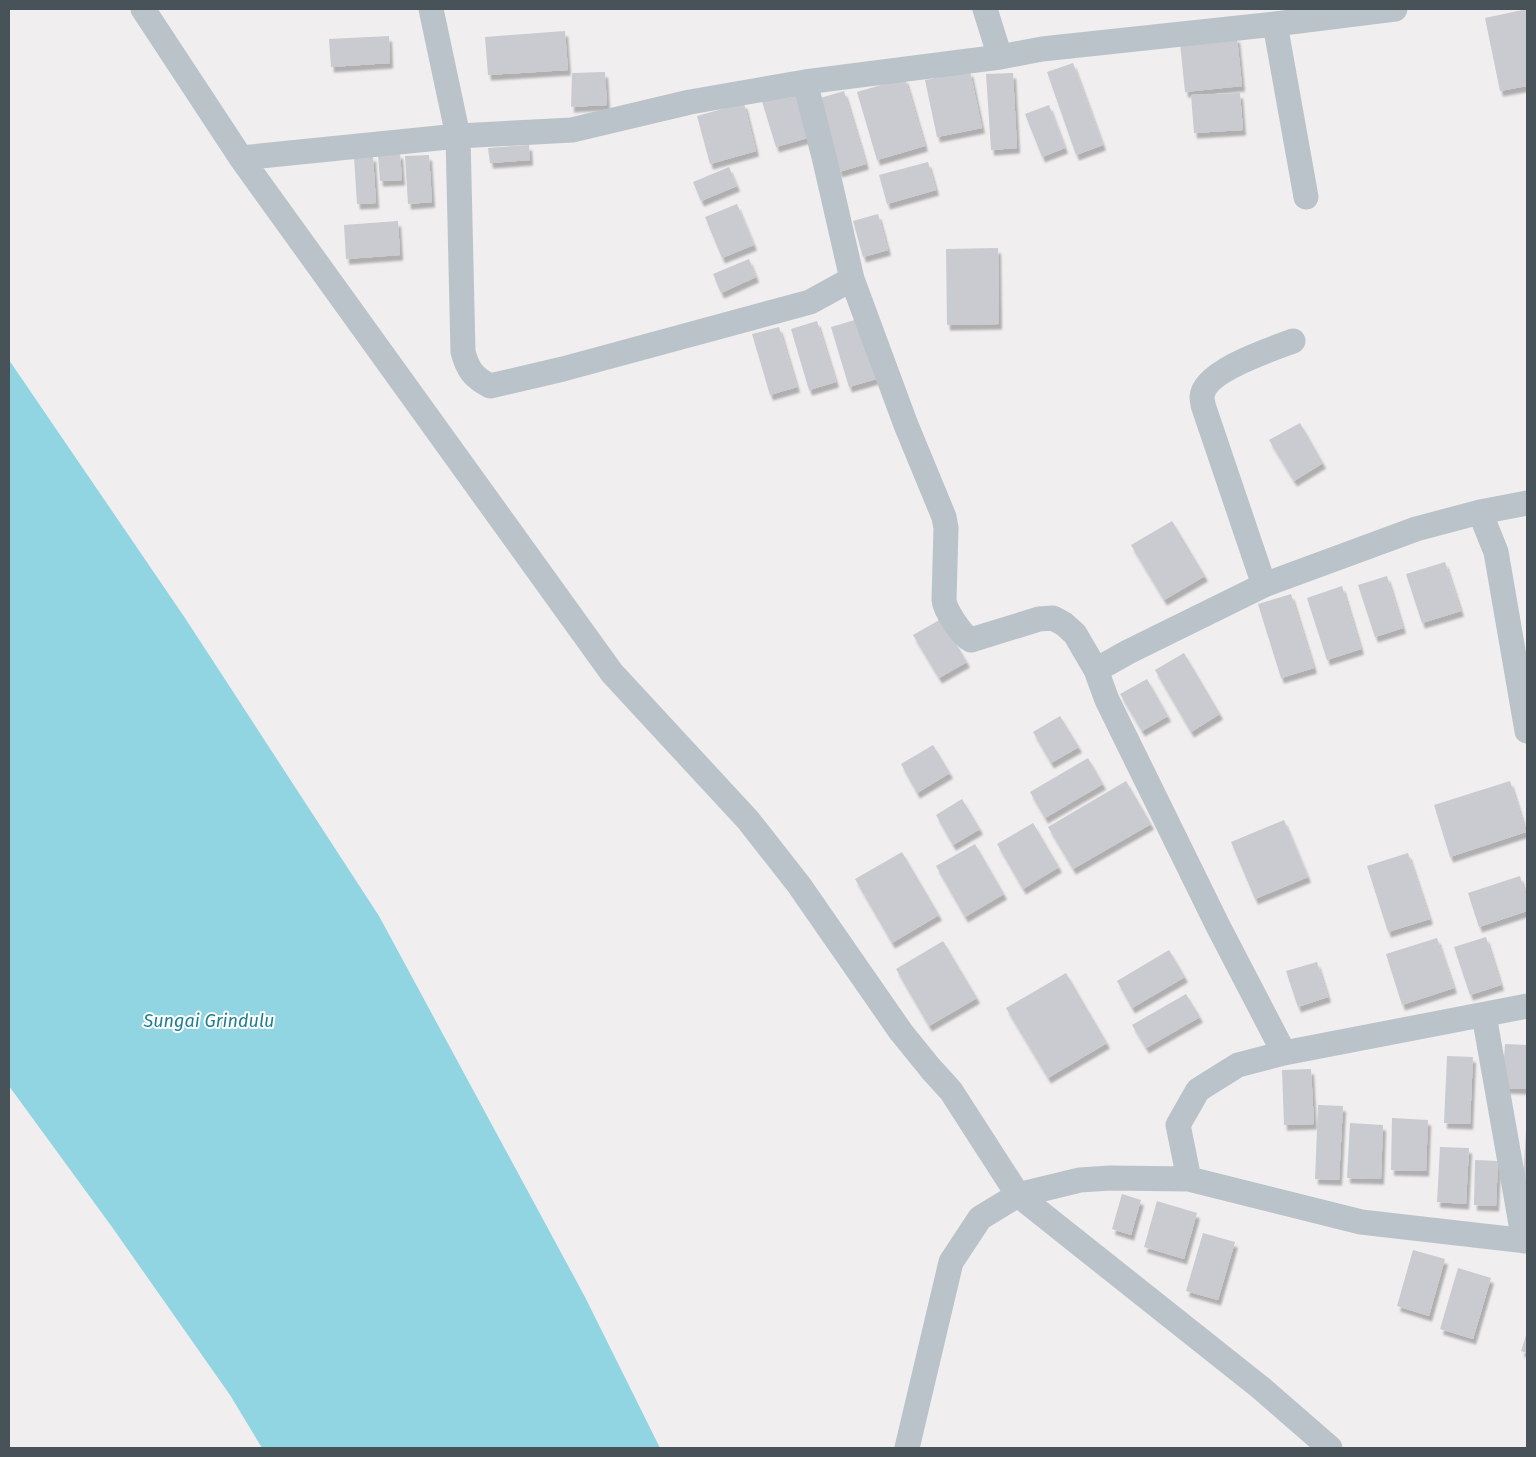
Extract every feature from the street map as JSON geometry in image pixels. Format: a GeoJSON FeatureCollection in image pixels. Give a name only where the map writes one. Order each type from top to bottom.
{"type":"FeatureCollection","features":[{"type":"Feature","properties":{"kind":"street"},"geometry":{"type":"LineString","coordinates":[[143,9],[241,158],[612,673],[748,820],[768,845],[799,885],[901,1032],[951,1091],[1018,1195],[1261,1388],[1330,1448]]}},
{"type":"Feature","properties":{"kind":"street"},"geometry":{"type":"LineString","coordinates":[[432,9],[458,136],[463,352],[466,364],[473,375],[490,386],[563,369],[810,302],[852,279]]}},
{"type":"Feature","properties":{"kind":"street"},"geometry":{"type":"LineString","coordinates":[[985,9],[1000,57]]}},
{"type":"Feature","properties":{"kind":"street"},"geometry":{"type":"LineString","coordinates":[[241,158],[458,136],[572,130],[690,102],[805,82],[1000,57],[1042,49],[1275,24],[1322,13],[1395,9]]}},
{"type":"Feature","properties":{"kind":"street"},"geometry":{"type":"LineString","coordinates":[[1275,24],[1306,198]]}},
{"type":"Feature","properties":{"kind":"street"},"geometry":{"type":"LineString","coordinates":[[805,82],[852,279],[906,425],[944,517],[946,528],[944,600],[948,611],[963,634],[971,640],[1039,619],[1053,618],[1064,624],[1075,634],[1096,670],[1111,709],[1218,926],[1284,1053]]}},
{"type":"Feature","properties":{"kind":"street"},"geometry":{"type":"LineString","coordinates":[[1264,585],[1203,405],[1202,397],[1208,384],[1230,367],[1293,341]]}},
{"type":"Feature","properties":{"kind":"street"},"geometry":{"type":"LineString","coordinates":[[1096,670],[1128,652],[1264,585],[1416,529],[1480,512],[1527,503]]}},
{"type":"Feature","properties":{"kind":"street"},"geometry":{"type":"LineString","coordinates":[[1480,512],[1496,552],[1527,731]]}},
{"type":"Feature","properties":{"kind":"street"},"geometry":{"type":"LineString","coordinates":[[1189,1179],[1178,1125],[1198,1090],[1238,1065],[1284,1053],[1527,1006]]}},
{"type":"Feature","properties":{"kind":"street"},"geometry":{"type":"LineString","coordinates":[[907,1448],[951,1262],[980,1218],[1018,1195],[1080,1180],[1110,1178],[1189,1179],[1361,1222],[1525,1241],[1484,1015]]}},
{"type":"Feature","properties":{"kind":"water","name":"Sungai Grindulu"},"geometry":{"type":"Polygon","coordinates":[[[9,360],[185,618],[379,916],[585,1297],[660,1448],[262,1448],[230,1395],[112,1227],[9,1086],[9,360]]]}},
{"type":"Feature","properties":{"kind":"building"},"geometry":{"type":"Polygon","coordinates":[[[1527,9],[1527,86],[1500,91],[1485,18],[1527,9]]]}},
{"type":"Feature","properties":{"kind":"building"},"geometry":{"type":"Polygon","coordinates":[[[565,31],[568,70],[488,75],[485,37],[565,31]]]}},
{"type":"Feature","properties":{"kind":"building"},"geometry":{"type":"Polygon","coordinates":[[[389,36],[390,63],[331,67],[329,39],[389,36]]]}},
{"type":"Feature","properties":{"kind":"building"},"geometry":{"type":"Polygon","coordinates":[[[1237,37],[1242,86],[1185,92],[1180,43],[1237,37]]]}},
{"type":"Feature","properties":{"kind":"building"},"geometry":{"type":"Polygon","coordinates":[[[1073,63],[1103,145],[1076,155],[1047,72],[1073,63]]]}},
{"type":"Feature","properties":{"kind":"building"},"geometry":{"type":"Polygon","coordinates":[[[970,71],[982,128],[937,137],[925,80],[970,71]]]}},
{"type":"Feature","properties":{"kind":"building"},"geometry":{"type":"Polygon","coordinates":[[[605,72],[607,105],[571,107],[572,73],[605,72]]]}},
{"type":"Feature","properties":{"kind":"building"},"geometry":{"type":"Polygon","coordinates":[[[1013,73],[1017,148],[991,150],[986,74],[1013,73]]]}},
{"type":"Feature","properties":{"kind":"building"},"geometry":{"type":"Polygon","coordinates":[[[905,78],[925,146],[877,160],[857,92],[905,78]]]}},
{"type":"Feature","properties":{"kind":"building"},"geometry":{"type":"Polygon","coordinates":[[[796,88],[811,137],[776,147],[761,98],[796,88]]]}},
{"type":"Feature","properties":{"kind":"building"},"geometry":{"type":"Polygon","coordinates":[[[844,91],[866,164],[839,172],[817,99],[844,91]]]}},
{"type":"Feature","properties":{"kind":"building"},"geometry":{"type":"Polygon","coordinates":[[[1240,93],[1243,130],[1194,133],[1191,95],[1240,93]]]}},
{"type":"Feature","properties":{"kind":"building"},"geometry":{"type":"Polygon","coordinates":[[[744,103],[756,151],[710,164],[697,116],[744,103]]]}},
{"type":"Feature","properties":{"kind":"building"},"geometry":{"type":"Polygon","coordinates":[[[1049,105],[1065,148],[1042,157],[1025,114],[1049,105]]]}},
{"type":"Feature","properties":{"kind":"building"},"geometry":{"type":"Polygon","coordinates":[[[529,145],[530,160],[490,163],[488,148],[529,145]]]}},
{"type":"Feature","properties":{"kind":"building"},"geometry":{"type":"Polygon","coordinates":[[[400,153],[402,180],[380,181],[378,155],[400,153]]]}},
{"type":"Feature","properties":{"kind":"building"},"geometry":{"type":"Polygon","coordinates":[[[429,155],[432,202],[408,204],[405,156],[429,155]]]}},
{"type":"Feature","properties":{"kind":"building"},"geometry":{"type":"Polygon","coordinates":[[[373,156],[376,203],[357,204],[354,157],[373,156]]]}},
{"type":"Feature","properties":{"kind":"building"},"geometry":{"type":"Polygon","coordinates":[[[928,162],[936,190],[887,204],[879,175],[928,162]]]}},
{"type":"Feature","properties":{"kind":"building"},"geometry":{"type":"Polygon","coordinates":[[[729,167],[737,186],[701,201],[693,182],[729,167]]]}},
{"type":"Feature","properties":{"kind":"building"},"geometry":{"type":"Polygon","coordinates":[[[737,204],[754,245],[722,258],[705,217],[737,204]]]}},
{"type":"Feature","properties":{"kind":"building"},"geometry":{"type":"Polygon","coordinates":[[[878,214],[888,250],[863,257],[853,221],[878,214]]]}},
{"type":"Feature","properties":{"kind":"building"},"geometry":{"type":"Polygon","coordinates":[[[398,221],[400,255],[346,259],[344,225],[398,221]]]}},
{"type":"Feature","properties":{"kind":"building"},"geometry":{"type":"Polygon","coordinates":[[[998,248],[999,324],[947,325],[946,249],[998,248]]]}},
{"type":"Feature","properties":{"kind":"building"},"geometry":{"type":"Polygon","coordinates":[[[749,259],[756,277],[721,293],[713,274],[749,259]]]}},
{"type":"Feature","properties":{"kind":"building"},"geometry":{"type":"Polygon","coordinates":[[[858,319],[876,379],[849,387],[831,327],[858,319]]]}},
{"type":"Feature","properties":{"kind":"building"},"geometry":{"type":"Polygon","coordinates":[[[817,321],[836,382],[809,390],[791,329],[817,321]]]}},
{"type":"Feature","properties":{"kind":"building"},"geometry":{"type":"Polygon","coordinates":[[[779,327],[797,387],[770,395],[752,334],[779,327]]]}},
{"type":"Feature","properties":{"kind":"building"},"geometry":{"type":"Polygon","coordinates":[[[1300,423],[1323,463],[1294,481],[1269,440],[1300,423]]]}},
{"type":"Feature","properties":{"kind":"building"},"geometry":{"type":"Polygon","coordinates":[[[1172,521],[1205,576],[1164,600],[1131,545],[1172,521]]]}},
{"type":"Feature","properties":{"kind":"building"},"geometry":{"type":"Polygon","coordinates":[[[1445,562],[1461,611],[1422,623],[1406,574],[1445,562]]]}},
{"type":"Feature","properties":{"kind":"building"},"geometry":{"type":"Polygon","coordinates":[[[1387,576],[1403,628],[1375,637],[1358,585],[1387,576]]]}},
{"type":"Feature","properties":{"kind":"building"},"geometry":{"type":"Polygon","coordinates":[[[1342,586],[1361,649],[1327,660],[1307,598],[1342,586]]]}},
{"type":"Feature","properties":{"kind":"building"},"geometry":{"type":"Polygon","coordinates":[[[1291,594],[1314,668],[1281,678],[1258,604],[1291,594]]]}},
{"type":"Feature","properties":{"kind":"building"},"geometry":{"type":"Polygon","coordinates":[[[941,619],[967,662],[939,678],[913,635],[941,619]]]}},
{"type":"Feature","properties":{"kind":"building"},"geometry":{"type":"Polygon","coordinates":[[[1184,653],[1220,714],[1191,732],[1155,670],[1184,653]]]}},
{"type":"Feature","properties":{"kind":"building"},"geometry":{"type":"Polygon","coordinates":[[[1147,679],[1168,716],[1142,731],[1120,694],[1147,679]]]}},
{"type":"Feature","properties":{"kind":"building"},"geometry":{"type":"Polygon","coordinates":[[[1060,716],[1079,747],[1051,763],[1033,732],[1060,716]]]}},
{"type":"Feature","properties":{"kind":"building"},"geometry":{"type":"Polygon","coordinates":[[[933,745],[950,773],[917,793],[901,764],[933,745]]]}},
{"type":"Feature","properties":{"kind":"building"},"geometry":{"type":"Polygon","coordinates":[[[1088,758],[1103,784],[1045,818],[1030,792],[1088,758]]]}},
{"type":"Feature","properties":{"kind":"building"},"geometry":{"type":"Polygon","coordinates":[[[1126,781],[1151,824],[1073,869],[1048,827],[1126,781]]]}},
{"type":"Feature","properties":{"kind":"building"},"geometry":{"type":"Polygon","coordinates":[[[1510,781],[1526,832],[1450,857],[1434,805],[1510,781]]]}},
{"type":"Feature","properties":{"kind":"building"},"geometry":{"type":"Polygon","coordinates":[[[962,799],[980,829],[953,845],[936,815],[962,799]]]}},
{"type":"Feature","properties":{"kind":"building"},"geometry":{"type":"Polygon","coordinates":[[[1284,820],[1308,877],[1255,899],[1231,842],[1284,820]]]}},
{"type":"Feature","properties":{"kind":"building"},"geometry":{"type":"Polygon","coordinates":[[[1033,823],[1059,867],[1023,889],[997,844],[1033,823]]]}},
{"type":"Feature","properties":{"kind":"building"},"geometry":{"type":"Polygon","coordinates":[[[975,844],[1004,894],[965,917],[936,866],[975,844]]]}},
{"type":"Feature","properties":{"kind":"building"},"geometry":{"type":"Polygon","coordinates":[[[902,852],[939,915],[892,943],[855,879],[902,852]]]}},
{"type":"Feature","properties":{"kind":"building"},"geometry":{"type":"Polygon","coordinates":[[[1408,853],[1430,919],[1388,932],[1367,866],[1408,853]]]}},
{"type":"Feature","properties":{"kind":"building"},"geometry":{"type":"Polygon","coordinates":[[[1520,876],[1527,899],[1527,911],[1479,927],[1468,893],[1520,876]]]}},
{"type":"Feature","properties":{"kind":"building"},"geometry":{"type":"Polygon","coordinates":[[[1486,937],[1501,985],[1470,995],[1454,947],[1486,937]]]}},
{"type":"Feature","properties":{"kind":"building"},"geometry":{"type":"Polygon","coordinates":[[[1437,938],[1454,988],[1402,1005],[1386,954],[1437,938]]]}},
{"type":"Feature","properties":{"kind":"building"},"geometry":{"type":"Polygon","coordinates":[[[943,941],[977,998],[929,1026],[896,969],[943,941]]]}},
{"type":"Feature","properties":{"kind":"building"},"geometry":{"type":"Polygon","coordinates":[[[1169,950],[1185,977],[1132,1008],[1117,981],[1169,950]]]}},
{"type":"Feature","properties":{"kind":"building"},"geometry":{"type":"Polygon","coordinates":[[[1317,962],[1328,997],[1298,1007],[1286,971],[1317,962]]]}},
{"type":"Feature","properties":{"kind":"building"},"geometry":{"type":"Polygon","coordinates":[[[1066,973],[1107,1043],[1048,1078],[1006,1008],[1066,973]]]}},
{"type":"Feature","properties":{"kind":"building"},"geometry":{"type":"Polygon","coordinates":[[[1186,994],[1200,1017],[1146,1048],[1132,1025],[1186,994]]]}},
{"type":"Feature","properties":{"kind":"building"},"geometry":{"type":"Polygon","coordinates":[[[1505,1044],[1527,1045],[1527,1089],[1502,1088],[1505,1044]]]}},
{"type":"Feature","properties":{"kind":"building"},"geometry":{"type":"Polygon","coordinates":[[[1447,1056],[1473,1057],[1470,1124],[1444,1123],[1447,1056]]]}},
{"type":"Feature","properties":{"kind":"building"},"geometry":{"type":"Polygon","coordinates":[[[1311,1069],[1314,1124],[1284,1125],[1282,1070],[1311,1069]]]}},
{"type":"Feature","properties":{"kind":"building"},"geometry":{"type":"Polygon","coordinates":[[[1318,1105],[1343,1106],[1339,1180],[1315,1179],[1318,1105]]]}},
{"type":"Feature","properties":{"kind":"building"},"geometry":{"type":"Polygon","coordinates":[[[1392,1118],[1428,1120],[1426,1171],[1391,1170],[1392,1118]]]}},
{"type":"Feature","properties":{"kind":"building"},"geometry":{"type":"Polygon","coordinates":[[[1350,1123],[1383,1125],[1381,1179],[1347,1178],[1350,1123]]]}},
{"type":"Feature","properties":{"kind":"building"},"geometry":{"type":"Polygon","coordinates":[[[1527,1130],[1527,1183],[1523,1182],[1527,1130]]]}},
{"type":"Feature","properties":{"kind":"building"},"geometry":{"type":"Polygon","coordinates":[[[1440,1147],[1469,1148],[1466,1204],[1437,1202],[1440,1147]]]}},
{"type":"Feature","properties":{"kind":"building"},"geometry":{"type":"Polygon","coordinates":[[[1475,1160],[1498,1161],[1496,1206],[1474,1205],[1475,1160]]]}},
{"type":"Feature","properties":{"kind":"building"},"geometry":{"type":"Polygon","coordinates":[[[1122,1194],[1141,1200],[1131,1235],[1112,1229],[1122,1194]]]}},
{"type":"Feature","properties":{"kind":"building"},"geometry":{"type":"Polygon","coordinates":[[[1157,1201],[1197,1213],[1184,1259],[1144,1247],[1157,1201]]]}},
{"type":"Feature","properties":{"kind":"building"},"geometry":{"type":"Polygon","coordinates":[[[1203,1233],[1235,1242],[1218,1300],[1186,1291],[1203,1233]]]}},
{"type":"Feature","properties":{"kind":"building"},"geometry":{"type":"Polygon","coordinates":[[[1413,1250],[1445,1259],[1429,1316],[1397,1306],[1413,1250]]]}},
{"type":"Feature","properties":{"kind":"building"},"geometry":{"type":"Polygon","coordinates":[[[1458,1268],[1491,1278],[1473,1339],[1440,1329],[1458,1268]]]}},
{"type":"Feature","properties":{"kind":"building"},"geometry":{"type":"Polygon","coordinates":[[[1527,1332],[1527,1353],[1521,1351],[1527,1332]]]}}]}
